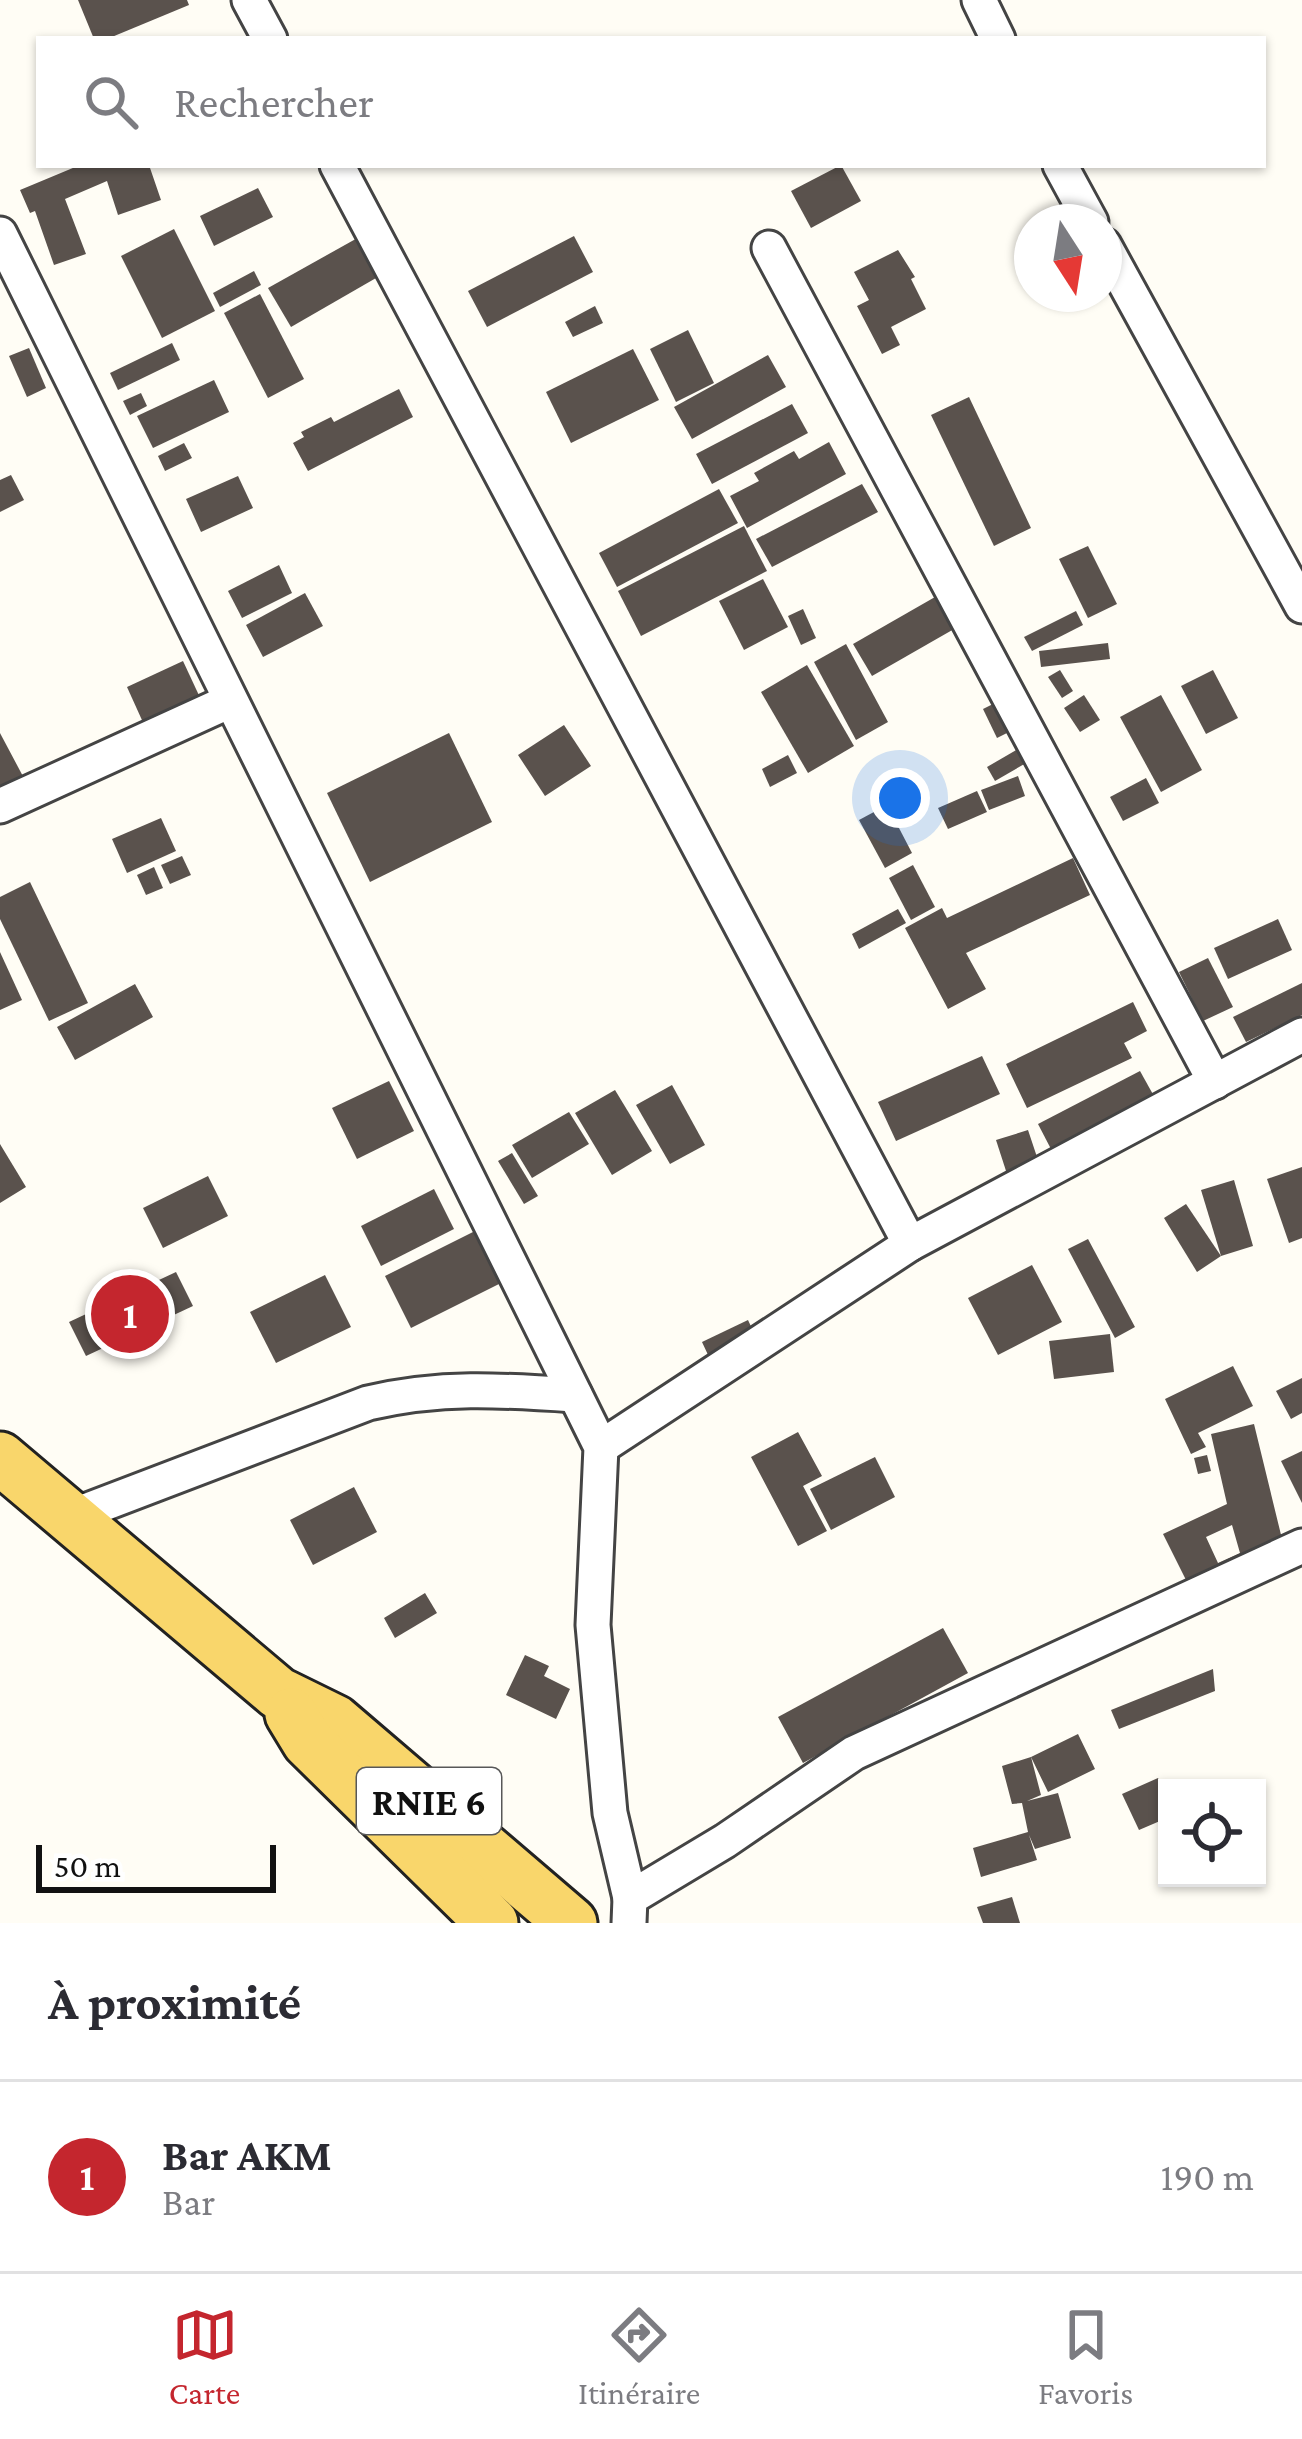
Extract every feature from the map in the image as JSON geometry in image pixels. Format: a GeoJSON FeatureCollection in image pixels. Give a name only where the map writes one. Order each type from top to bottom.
{"type":"FeatureCollection","features":[{"type":"Feature","properties":{"kind":"main road","name":"RNIE 6"},"geometry":{"type":"LineString","coordinates":[[0,1458],[278,1693],[335,1721],[571,1923]]}},
{"type":"Feature","properties":{"kind":"main road","name":"RNIE 6"},"geometry":{"type":"LineString","coordinates":[[278,1693],[308,1742],[492,1923]]}},
{"type":"Feature","properties":{"kind":"street"},"geometry":{"type":"LineString","coordinates":[[249,0],[268,36]]}},
{"type":"Feature","properties":{"kind":"street"},"geometry":{"type":"LineString","coordinates":[[979,0],[997,36]]}},
{"type":"Feature","properties":{"kind":"street"},"geometry":{"type":"LineString","coordinates":[[339,168],[910,1244]]}},
{"type":"Feature","properties":{"kind":"street"},"geometry":{"type":"LineString","coordinates":[[1062,168],[1081,204]]}},
{"type":"Feature","properties":{"kind":"street"},"geometry":{"type":"LineString","coordinates":[[0,234],[602,1448],[593,1625],[610,1813],[629,1911],[854,1754],[1302,1546]]}},
{"type":"Feature","properties":{"kind":"street"},"geometry":{"type":"LineString","coordinates":[[770,248],[1215,1082]]}},
{"type":"Feature","properties":{"kind":"street"},"geometry":{"type":"LineString","coordinates":[[1122,278],[1302,606]]}},
{"type":"Feature","properties":{"kind":"street"},"geometry":{"type":"LineString","coordinates":[[0,806],[230,700]]}},
{"type":"Feature","properties":{"kind":"street"},"geometry":{"type":"LineString","coordinates":[[602,1448],[910,1244],[1302,1035]]}},
{"type":"Feature","properties":{"kind":"street"},"geometry":{"type":"LineString","coordinates":[[68,1518],[368,1403],[420,1391],[474,1388],[574,1395]]}},
{"type":"Feature","properties":{"kind":"building"},"geometry":{"type":"Polygon","coordinates":[[[78,0],[187,0],[189,5],[114,36],[93,36],[78,0]]]}},
{"type":"Feature","properties":{"kind":"building"},"geometry":{"type":"Polygon","coordinates":[[[73,168],[150,168],[161,200],[118,215],[107,181],[65,199],[86,254],[54,265],[35,211],[30,213],[20,190],[73,168]]]}},
{"type":"Feature","properties":{"kind":"building"},"geometry":{"type":"Polygon","coordinates":[[[843,168],[861,201],[811,228],[791,191],[843,168]]]}},
{"type":"Feature","properties":{"kind":"building"},"geometry":{"type":"Polygon","coordinates":[[[258,188],[273,217],[214,246],[200,216],[258,188]]]}},
{"type":"Feature","properties":{"kind":"building"},"geometry":{"type":"Polygon","coordinates":[[[174,229],[215,311],[162,338],[121,256],[174,229]]]}},
{"type":"Feature","properties":{"kind":"building"},"geometry":{"type":"Polygon","coordinates":[[[361,236],[383,274],[291,327],[268,288],[361,236]]]}},
{"type":"Feature","properties":{"kind":"building"},"geometry":{"type":"Polygon","coordinates":[[[574,236],[593,272],[487,327],[468,291],[574,236]]]}},
{"type":"Feature","properties":{"kind":"building"},"geometry":{"type":"Polygon","coordinates":[[[898,250],[915,277],[911,279],[926,309],[891,327],[900,345],[882,354],[857,306],[869,300],[854,272],[898,250]]]}},
{"type":"Feature","properties":{"kind":"building"},"geometry":{"type":"Polygon","coordinates":[[[254,271],[261,285],[220,307],[213,293],[254,271]]]}},
{"type":"Feature","properties":{"kind":"building"},"geometry":{"type":"Polygon","coordinates":[[[260,294],[304,379],[268,398],[224,313],[260,294]]]}},
{"type":"Feature","properties":{"kind":"building"},"geometry":{"type":"Polygon","coordinates":[[[595,306],[603,323],[573,337],[565,322],[595,306]]]}},
{"type":"Feature","properties":{"kind":"building"},"geometry":{"type":"Polygon","coordinates":[[[688,330],[714,383],[676,402],[650,349],[688,330]]]}},
{"type":"Feature","properties":{"kind":"building"},"geometry":{"type":"Polygon","coordinates":[[[172,343],[180,360],[118,390],[110,373],[172,343]]]}},
{"type":"Feature","properties":{"kind":"building"},"geometry":{"type":"Polygon","coordinates":[[[29,348],[46,388],[27,397],[9,356],[29,348]]]}},
{"type":"Feature","properties":{"kind":"building"},"geometry":{"type":"Polygon","coordinates":[[[633,349],[659,400],[571,443],[546,392],[633,349]]]}},
{"type":"Feature","properties":{"kind":"building"},"geometry":{"type":"Polygon","coordinates":[[[768,355],[786,387],[692,439],[674,407],[768,355]]]}},
{"type":"Feature","properties":{"kind":"building"},"geometry":{"type":"Polygon","coordinates":[[[214,380],[229,412],[153,448],[137,416],[214,380]]]}},
{"type":"Feature","properties":{"kind":"building"},"geometry":{"type":"Polygon","coordinates":[[[399,389],[413,417],[308,471],[293,443],[304,437],[301,432],[331,417],[334,422],[399,389]]]}},
{"type":"Feature","properties":{"kind":"building"},"geometry":{"type":"Polygon","coordinates":[[[141,393],[147,406],[130,415],[123,401],[141,393]]]}},
{"type":"Feature","properties":{"kind":"building"},"geometry":{"type":"Polygon","coordinates":[[[969,397],[1031,528],[994,546],[931,415],[969,397]]]}},
{"type":"Feature","properties":{"kind":"building"},"geometry":{"type":"Polygon","coordinates":[[[792,404],[808,433],[712,484],[696,454],[792,404]]]}},
{"type":"Feature","properties":{"kind":"building"},"geometry":{"type":"Polygon","coordinates":[[[829,442],[846,474],[747,528],[730,496],[759,481],[754,473],[794,451],[799,459],[829,442]]]}},
{"type":"Feature","properties":{"kind":"building"},"geometry":{"type":"Polygon","coordinates":[[[184,443],[192,458],[165,471],[158,456],[184,443]]]}},
{"type":"Feature","properties":{"kind":"building"},"geometry":{"type":"Polygon","coordinates":[[[11,475],[24,500],[0,512],[0,480],[11,475]]]}},
{"type":"Feature","properties":{"kind":"building"},"geometry":{"type":"Polygon","coordinates":[[[238,476],[253,508],[201,532],[186,499],[238,476]]]}},
{"type":"Feature","properties":{"kind":"building"},"geometry":{"type":"Polygon","coordinates":[[[862,484],[878,512],[772,567],[756,539],[862,484]]]}},
{"type":"Feature","properties":{"kind":"building"},"geometry":{"type":"Polygon","coordinates":[[[719,489],[738,523],[617,587],[599,553],[719,489]]]}},
{"type":"Feature","properties":{"kind":"building"},"geometry":{"type":"Polygon","coordinates":[[[744,526],[767,571],[641,636],[618,591],[744,526]]]}},
{"type":"Feature","properties":{"kind":"building"},"geometry":{"type":"Polygon","coordinates":[[[1088,546],[1117,604],[1088,618],[1059,559],[1088,546]]]}},
{"type":"Feature","properties":{"kind":"building"},"geometry":{"type":"Polygon","coordinates":[[[279,565],[292,593],[242,618],[228,591],[279,565]]]}},
{"type":"Feature","properties":{"kind":"building"},"geometry":{"type":"Polygon","coordinates":[[[763,579],[788,627],[744,650],[719,601],[763,579]]]}},
{"type":"Feature","properties":{"kind":"building"},"geometry":{"type":"Polygon","coordinates":[[[305,593],[323,626],[263,657],[246,625],[305,593]]]}},
{"type":"Feature","properties":{"kind":"building"},"geometry":{"type":"Polygon","coordinates":[[[942,593],[961,625],[872,676],[853,644],[942,593]]]}},
{"type":"Feature","properties":{"kind":"building"},"geometry":{"type":"Polygon","coordinates":[[[803,609],[816,638],[801,645],[788,616],[803,609]]]}},
{"type":"Feature","properties":{"kind":"building"},"geometry":{"type":"Polygon","coordinates":[[[1076,611],[1083,625],[1032,651],[1024,637],[1076,611]]]}},
{"type":"Feature","properties":{"kind":"building"},"geometry":{"type":"Polygon","coordinates":[[[1108,643],[1110,659],[1041,667],[1039,651],[1108,643]]]}},
{"type":"Feature","properties":{"kind":"building"},"geometry":{"type":"Polygon","coordinates":[[[846,644],[888,722],[856,740],[814,662],[846,644]]]}},
{"type":"Feature","properties":{"kind":"building"},"geometry":{"type":"Polygon","coordinates":[[[183,661],[203,704],[146,729],[127,687],[183,661]]]}},
{"type":"Feature","properties":{"kind":"building"},"geometry":{"type":"Polygon","coordinates":[[[807,665],[854,746],[808,773],[761,692],[807,665]]]}},
{"type":"Feature","properties":{"kind":"building"},"geometry":{"type":"Polygon","coordinates":[[[1060,670],[1073,691],[1062,698],[1048,677],[1060,670]]]}},
{"type":"Feature","properties":{"kind":"building"},"geometry":{"type":"Polygon","coordinates":[[[1213,670],[1238,718],[1206,734],[1181,686],[1213,670]]]}},
{"type":"Feature","properties":{"kind":"building"},"geometry":{"type":"Polygon","coordinates":[[[1084,695],[1100,720],[1080,732],[1064,708],[1084,695]]]}},
{"type":"Feature","properties":{"kind":"building"},"geometry":{"type":"Polygon","coordinates":[[[1161,695],[1202,770],[1161,792],[1120,717],[1161,695]]]}},
{"type":"Feature","properties":{"kind":"building"},"geometry":{"type":"Polygon","coordinates":[[[1001,700],[1015,729],[997,738],[983,709],[1001,700]]]}},
{"type":"Feature","properties":{"kind":"building"},"geometry":{"type":"Polygon","coordinates":[[[564,725],[591,766],[545,796],[518,755],[564,725]]]}},
{"type":"Feature","properties":{"kind":"building"},"geometry":{"type":"Polygon","coordinates":[[[0,733],[26,782],[0,796],[0,733]]]}},
{"type":"Feature","properties":{"kind":"building"},"geometry":{"type":"Polygon","coordinates":[[[449,733],[492,822],[370,882],[327,793],[449,733]]]}},
{"type":"Feature","properties":{"kind":"building"},"geometry":{"type":"Polygon","coordinates":[[[1025,745],[1033,759],[995,781],[987,767],[1025,745]]]}},
{"type":"Feature","properties":{"kind":"building"},"geometry":{"type":"Polygon","coordinates":[[[788,755],[797,773],[770,787],[762,769],[788,755]]]}},
{"type":"Feature","properties":{"kind":"building"},"geometry":{"type":"Polygon","coordinates":[[[1018,776],[1025,796],[989,810],[981,790],[1018,776]]]}},
{"type":"Feature","properties":{"kind":"building"},"geometry":{"type":"Polygon","coordinates":[[[1146,778],[1159,803],[1123,821],[1110,797],[1146,778]]]}},
{"type":"Feature","properties":{"kind":"building"},"geometry":{"type":"Polygon","coordinates":[[[977,791],[987,812],[948,829],[938,808],[977,791]]]}},
{"type":"Feature","properties":{"kind":"building"},"geometry":{"type":"Polygon","coordinates":[[[887,805],[912,853],[885,868],[859,820],[887,805]]]}},
{"type":"Feature","properties":{"kind":"building"},"geometry":{"type":"Polygon","coordinates":[[[161,818],[176,851],[127,873],[112,839],[161,818]]]}},
{"type":"Feature","properties":{"kind":"building"},"geometry":{"type":"Polygon","coordinates":[[[182,856],[191,875],[170,884],[161,865],[182,856]]]}},
{"type":"Feature","properties":{"kind":"building"},"geometry":{"type":"Polygon","coordinates":[[[1073,858],[1090,895],[966,953],[986,989],[948,1009],[905,928],[942,908],[947,918],[1073,858]]]}},
{"type":"Feature","properties":{"kind":"building"},"geometry":{"type":"Polygon","coordinates":[[[913,865],[935,907],[911,920],[889,878],[913,865]]]}},
{"type":"Feature","properties":{"kind":"building"},"geometry":{"type":"Polygon","coordinates":[[[154,867],[163,888],[146,895],[137,875],[154,867]]]}},
{"type":"Feature","properties":{"kind":"building"},"geometry":{"type":"Polygon","coordinates":[[[30,882],[88,1003],[49,1021],[0,919],[0,897],[30,882]]]}},
{"type":"Feature","properties":{"kind":"building"},"geometry":{"type":"Polygon","coordinates":[[[898,909],[906,923],[859,949],[852,934],[898,909]]]}},
{"type":"Feature","properties":{"kind":"building"},"geometry":{"type":"Polygon","coordinates":[[[1278,919],[1292,950],[1228,979],[1214,948],[1278,919]]]}},
{"type":"Feature","properties":{"kind":"building"},"geometry":{"type":"Polygon","coordinates":[[[0,952],[22,1000],[0,1010],[0,952]]]}},
{"type":"Feature","properties":{"kind":"building"},"geometry":{"type":"Polygon","coordinates":[[[1208,958],[1233,1007],[1203,1021],[1179,972],[1208,958]]]}},
{"type":"Feature","properties":{"kind":"building"},"geometry":{"type":"Polygon","coordinates":[[[1302,983],[1302,1015],[1246,1042],[1233,1017],[1302,983]]]}},
{"type":"Feature","properties":{"kind":"building"},"geometry":{"type":"Polygon","coordinates":[[[135,984],[153,1017],[75,1060],[57,1027],[135,984]]]}},
{"type":"Feature","properties":{"kind":"building"},"geometry":{"type":"Polygon","coordinates":[[[1133,1002],[1147,1031],[1124,1043],[1132,1058],[1027,1108],[1006,1064],[1133,1002]]]}},
{"type":"Feature","properties":{"kind":"building"},"geometry":{"type":"Polygon","coordinates":[[[982,1056],[1000,1094],[896,1141],[878,1102],[982,1056]]]}},
{"type":"Feature","properties":{"kind":"building"},"geometry":{"type":"Polygon","coordinates":[[[1140,1071],[1155,1098],[1052,1151],[1038,1124],[1140,1071]]]}},
{"type":"Feature","properties":{"kind":"building"},"geometry":{"type":"Polygon","coordinates":[[[389,1081],[414,1131],[357,1159],[332,1108],[389,1081]]]}},
{"type":"Feature","properties":{"kind":"building"},"geometry":{"type":"Polygon","coordinates":[[[672,1085],[705,1145],[670,1164],[636,1105],[672,1085]]]}},
{"type":"Feature","properties":{"kind":"building"},"geometry":{"type":"Polygon","coordinates":[[[615,1090],[652,1151],[612,1175],[575,1113],[615,1090]]]}},
{"type":"Feature","properties":{"kind":"building"},"geometry":{"type":"Polygon","coordinates":[[[569,1112],[589,1144],[532,1178],[512,1145],[569,1112]]]}},
{"type":"Feature","properties":{"kind":"building"},"geometry":{"type":"Polygon","coordinates":[[[1028,1130],[1039,1163],[1007,1174],[996,1140],[1028,1130]]]}},
{"type":"Feature","properties":{"kind":"building"},"geometry":{"type":"Polygon","coordinates":[[[0,1144],[26,1187],[0,1203],[0,1144]]]}},
{"type":"Feature","properties":{"kind":"building"},"geometry":{"type":"Polygon","coordinates":[[[512,1153],[538,1196],[524,1204],[498,1161],[512,1153]]]}},
{"type":"Feature","properties":{"kind":"building"},"geometry":{"type":"Polygon","coordinates":[[[1302,1167],[1302,1238],[1289,1243],[1267,1179],[1302,1167]]]}},
{"type":"Feature","properties":{"kind":"building"},"geometry":{"type":"Polygon","coordinates":[[[208,1176],[228,1216],[163,1248],[143,1208],[208,1176]]]}},
{"type":"Feature","properties":{"kind":"building"},"geometry":{"type":"Polygon","coordinates":[[[1234,1180],[1253,1246],[1221,1256],[1201,1190],[1234,1180]]]}},
{"type":"Feature","properties":{"kind":"building"},"geometry":{"type":"Polygon","coordinates":[[[434,1189],[454,1229],[381,1266],[361,1226],[434,1189]]]}},
{"type":"Feature","properties":{"kind":"building"},"geometry":{"type":"Polygon","coordinates":[[[1186,1204],[1221,1256],[1197,1272],[1164,1218],[1186,1204]]]}},
{"type":"Feature","properties":{"kind":"building"},"geometry":{"type":"Polygon","coordinates":[[[479,1229],[505,1281],[411,1328],[385,1276],[479,1229]]]}},
{"type":"Feature","properties":{"kind":"building"},"geometry":{"type":"Polygon","coordinates":[[[1088,1239],[1135,1327],[1115,1338],[1068,1249],[1088,1239]]]}},
{"type":"Feature","properties":{"kind":"building"},"geometry":{"type":"Polygon","coordinates":[[[1032,1265],[1062,1322],[998,1355],[968,1298],[1032,1265]]]}},
{"type":"Feature","properties":{"kind":"building"},"geometry":{"type":"Polygon","coordinates":[[[176,1272],[193,1306],[86,1356],[69,1322],[176,1272]]]}},
{"type":"Feature","properties":{"kind":"building"},"geometry":{"type":"Polygon","coordinates":[[[325,1275],[351,1327],[276,1363],[250,1312],[325,1275]]]}},
{"type":"Feature","properties":{"kind":"building"},"geometry":{"type":"Polygon","coordinates":[[[748,1320],[755,1335],[709,1357],[702,1342],[748,1320]]]}},
{"type":"Feature","properties":{"kind":"building"},"geometry":{"type":"Polygon","coordinates":[[[1110,1334],[1114,1372],[1054,1379],[1049,1341],[1110,1334]]]}},
{"type":"Feature","properties":{"kind":"building"},"geometry":{"type":"Polygon","coordinates":[[[1233,1366],[1253,1406],[1198,1433],[1206,1447],[1191,1454],[1165,1399],[1233,1366]]]}},
{"type":"Feature","properties":{"kind":"building"},"geometry":{"type":"Polygon","coordinates":[[[1302,1378],[1302,1413],[1291,1419],[1276,1391],[1302,1378]]]}},
{"type":"Feature","properties":{"kind":"building"},"geometry":{"type":"Polygon","coordinates":[[[1254,1424],[1283,1543],[1193,1594],[1163,1534],[1227,1504],[1211,1434],[1254,1424]],[[1232,1525],[1206,1537],[1218,1563],[1240,1553],[1232,1525]]]}},
{"type":"Feature","properties":{"kind":"building"},"geometry":{"type":"Polygon","coordinates":[[[798,1432],[822,1476],[803,1486],[827,1531],[798,1546],[751,1457],[798,1432]]]}},
{"type":"Feature","properties":{"kind":"building"},"geometry":{"type":"Polygon","coordinates":[[[1302,1451],[1302,1503],[1281,1461],[1302,1451]]]}},
{"type":"Feature","properties":{"kind":"building"},"geometry":{"type":"Polygon","coordinates":[[[1207,1455],[1211,1471],[1198,1474],[1194,1458],[1207,1455]]]}},
{"type":"Feature","properties":{"kind":"building"},"geometry":{"type":"Polygon","coordinates":[[[875,1457],[895,1497],[831,1530],[810,1489],[875,1457]]]}},
{"type":"Feature","properties":{"kind":"building"},"geometry":{"type":"Polygon","coordinates":[[[354,1487],[377,1532],[313,1565],[290,1520],[354,1487]]]}},
{"type":"Feature","properties":{"kind":"building"},"geometry":{"type":"Polygon","coordinates":[[[425,1593],[437,1613],[395,1638],[384,1618],[425,1593]]]}},
{"type":"Feature","properties":{"kind":"building"},"geometry":{"type":"Polygon","coordinates":[[[943,1628],[968,1673],[803,1763],[778,1717],[943,1628]]]}},
{"type":"Feature","properties":{"kind":"building"},"geometry":{"type":"Polygon","coordinates":[[[525,1655],[549,1666],[544,1676],[570,1689],[556,1719],[506,1695],[525,1655]]]}},
{"type":"Feature","properties":{"kind":"building"},"geometry":{"type":"Polygon","coordinates":[[[1213,1669],[1215,1691],[1119,1729],[1111,1710],[1213,1669]]]}},
{"type":"Feature","properties":{"kind":"building"},"geometry":{"type":"Polygon","coordinates":[[[1078,1734],[1095,1769],[1048,1792],[1031,1757],[1078,1734]]]}},
{"type":"Feature","properties":{"kind":"building"},"geometry":{"type":"Polygon","coordinates":[[[1031,1757],[1041,1795],[1027,1801],[1058,1793],[1071,1838],[1035,1849],[1029,1835],[1037,1860],[981,1877],[973,1848],[1028,1832],[1022,1803],[1012,1804],[1002,1766],[1031,1757]]]}},
{"type":"Feature","properties":{"kind":"building"},"geometry":{"type":"Polygon","coordinates":[[[1158,1778],[1158,1822],[1139,1830],[1122,1794],[1158,1778]]]}},
{"type":"Feature","properties":{"kind":"building"},"geometry":{"type":"Polygon","coordinates":[[[1012,1897],[1020,1923],[983,1923],[977,1907],[1012,1897]]]}},
{"type":"Feature","properties":{"kind":"place","name":"Bar AKM"},"geometry":{"type":"Point","coordinates":[130,1314]}}]}
